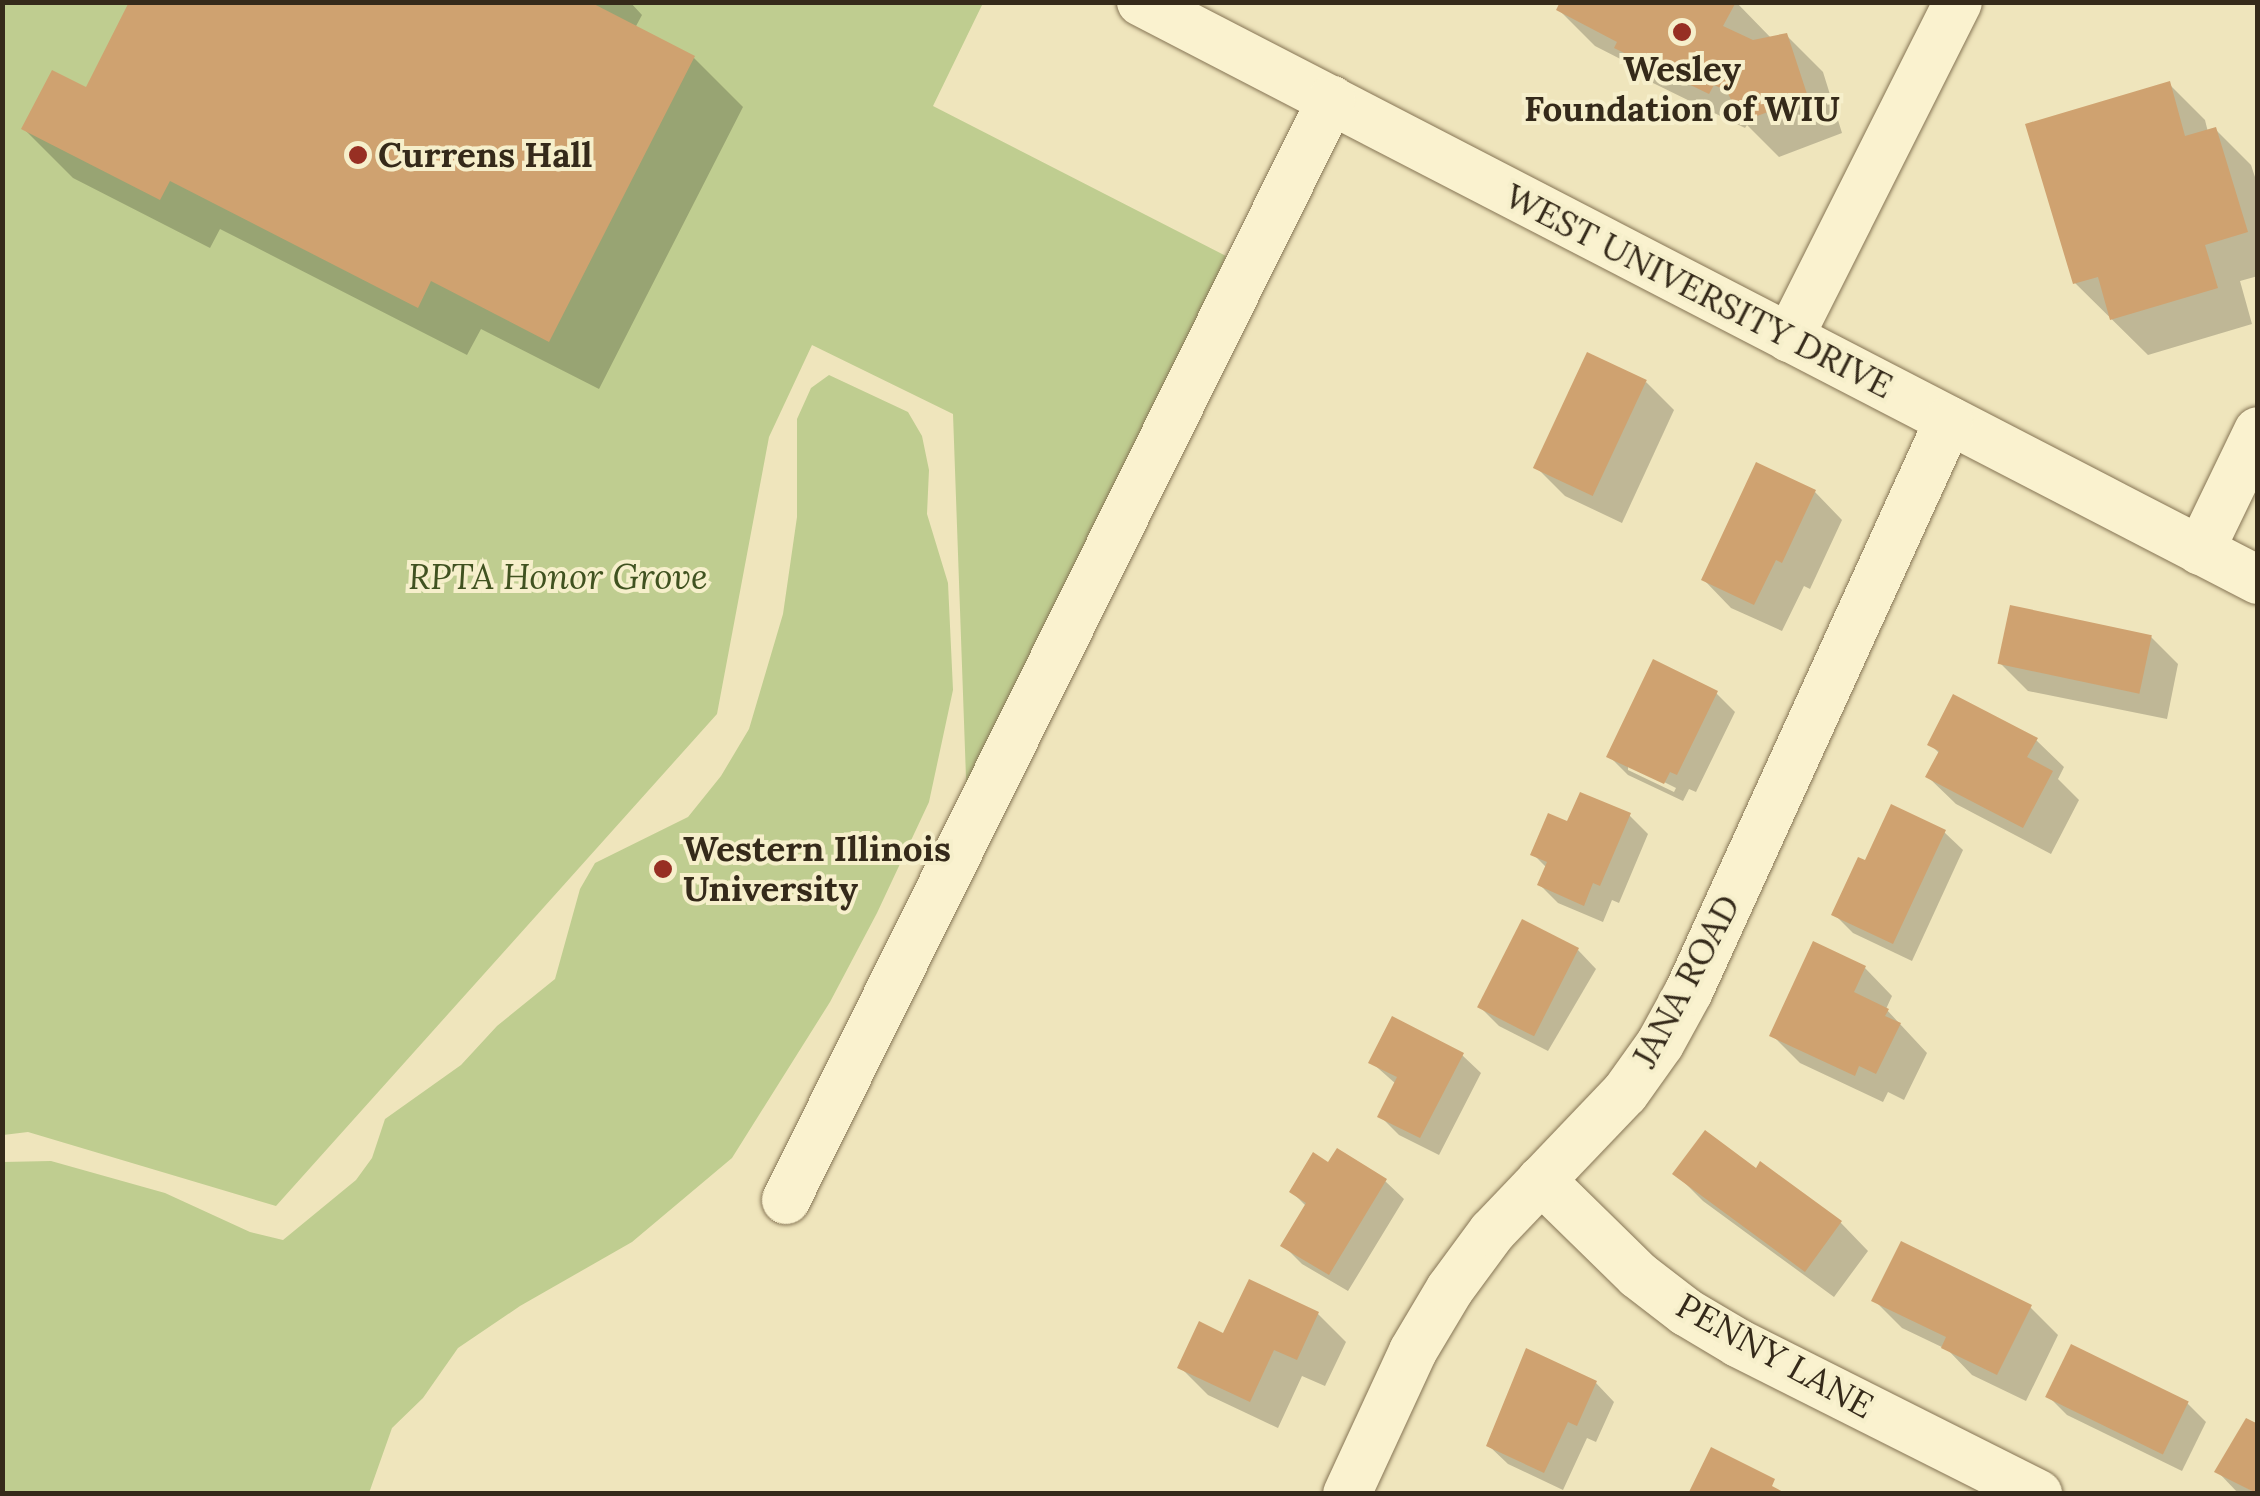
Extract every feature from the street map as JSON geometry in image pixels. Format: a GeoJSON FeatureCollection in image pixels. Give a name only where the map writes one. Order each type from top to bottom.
{"type":"FeatureCollection","features":[{"type":"Feature","properties":{"kind":"street","name":"WEST UNIVERSITY DRIVE"},"geometry":{"type":"LineString","coordinates":[[1141,2],[2258,580]]}},
{"type":"Feature","properties":{"kind":"street"},"geometry":{"type":"LineString","coordinates":[[1789,338],[1958,2]]}},
{"type":"Feature","properties":{"kind":"street"},"geometry":{"type":"LineString","coordinates":[[786,1200],[1331,100]]}},
{"type":"Feature","properties":{"kind":"street","name":"JANA ROAD"},"geometry":{"type":"LineString","coordinates":[[1347,1494],[1413,1351],[1450,1290],[1492,1232],[1625,1093],[1688,990],[1949,420]]}},
{"type":"Feature","properties":{"kind":"street"},"geometry":{"type":"LineString","coordinates":[[2200,551],[2246,476],[2258,431]]}},
{"type":"Feature","properties":{"kind":"street","name":"PENNY LANE"},"geometry":{"type":"LineString","coordinates":[[1540,1180],[1638,1276],[1686,1312],[1738,1343],[2038,1494]]}},
{"type":"Feature","properties":{"kind":"green space","name":"RPTA Honor Grove"},"geometry":{"type":"Polygon","coordinates":[[[2,3],[983,3],[933,106],[1226,256],[968,834],[953,414],[812,345],[769,437],[717,714],[276,1206],[28,1132],[3,1135],[2,3]]]}},
{"type":"Feature","properties":{"kind":"green space"},"geometry":{"type":"Polygon","coordinates":[[[829,375],[908,412],[922,436],[929,470],[927,514],[948,583],[953,690],[929,802],[877,913],[830,1002],[732,1158],[632,1242],[520,1306],[458,1348],[423,1398],[392,1428],[369,1493],[3,1493],[3,1162],[51,1161],[165,1193],[250,1232],[283,1240],[356,1180],[372,1158],[385,1119],[461,1065],[497,1026],[555,979],[580,889],[595,863],[688,817],[721,776],[749,729],[783,614],[797,517],[797,419],[811,388],[829,375]]]}},
{"type":"Feature","properties":{"kind":"building","name":"Currens Hall"},"geometry":{"type":"Polygon","coordinates":[[[129,2],[590,2],[695,56],[549,342],[431,281],[418,308],[170,181],[160,200],[21,129],[52,70],[86,87],[129,2]]]}},
{"type":"Feature","properties":{"kind":"building"},"geometry":{"type":"Polygon","coordinates":[[[1560,2],[1736,2],[1723,26],[1753,40],[1787,33],[1808,97],[1741,122],[1727,91],[1714,85],[1709,94],[1614,48],[1617,42],[1556,10],[1560,2]]]}},
{"type":"Feature","properties":{"kind":"building"},"geometry":{"type":"Polygon","coordinates":[[[2170,81],[2185,136],[2216,127],[2248,232],[2205,245],[2218,288],[2110,320],[2098,277],[2073,284],[2025,124],[2170,81]]]}},
{"type":"Feature","properties":{"kind":"building"},"geometry":{"type":"Polygon","coordinates":[[[1587,352],[1647,380],[1593,496],[1533,468],[1587,352]]]}},
{"type":"Feature","properties":{"kind":"building"},"geometry":{"type":"Polygon","coordinates":[[[1756,462],[1816,490],[1782,563],[1776,560],[1754,605],[1701,580],[1756,462]]]}},
{"type":"Feature","properties":{"kind":"building"},"geometry":{"type":"Polygon","coordinates":[[[2010,605],[2152,635],[2139,694],[1998,664],[2010,605]]]}},
{"type":"Feature","properties":{"kind":"building"},"geometry":{"type":"Polygon","coordinates":[[[1653,659],[1718,691],[1677,775],[1670,772],[1664,784],[1606,757],[1653,659]]]}},
{"type":"Feature","properties":{"kind":"building"},"geometry":{"type":"Polygon","coordinates":[[[1953,694],[2038,738],[2027,757],[2053,771],[2023,828],[1925,777],[1939,751],[1927,745],[1953,694]]]}},
{"type":"Feature","properties":{"kind":"building"},"geometry":{"type":"Polygon","coordinates":[[[1580,792],[1631,813],[1600,886],[1593,883],[1584,906],[1537,885],[1547,862],[1530,855],[1548,813],[1567,821],[1580,792]]]}},
{"type":"Feature","properties":{"kind":"building"},"geometry":{"type":"Polygon","coordinates":[[[1891,804],[1946,830],[1893,944],[1831,915],[1858,857],[1865,860],[1891,804]]]}},
{"type":"Feature","properties":{"kind":"building"},"geometry":{"type":"Polygon","coordinates":[[[1522,919],[1579,948],[1534,1036],[1477,1007],[1522,919]]]}},
{"type":"Feature","properties":{"kind":"building"},"geometry":{"type":"Polygon","coordinates":[[[1813,941],[1866,966],[1854,992],[1889,1009],[1885,1016],[1901,1023],[1876,1074],[1859,1066],[1855,1076],[1769,1036],[1813,941]]]}},
{"type":"Feature","properties":{"kind":"building"},"geometry":{"type":"Polygon","coordinates":[[[1392,1016],[1464,1053],[1420,1138],[1377,1117],[1397,1077],[1368,1063],[1392,1016]]]}},
{"type":"Feature","properties":{"kind":"building"},"geometry":{"type":"Polygon","coordinates":[[[1705,1130],[1756,1168],[1760,1161],[1842,1221],[1805,1272],[1672,1174],[1705,1130]]]}},
{"type":"Feature","properties":{"kind":"building"},"geometry":{"type":"Polygon","coordinates":[[[1337,1148],[1387,1179],[1329,1275],[1280,1246],[1306,1203],[1289,1192],[1313,1152],[1328,1162],[1337,1148]]]}},
{"type":"Feature","properties":{"kind":"building"},"geometry":{"type":"Polygon","coordinates":[[[1901,1241],[2032,1305],[1997,1375],[1941,1348],[1946,1337],[1871,1301],[1901,1241]]]}},
{"type":"Feature","properties":{"kind":"building"},"geometry":{"type":"Polygon","coordinates":[[[1249,1279],[1319,1312],[1297,1360],[1274,1350],[1250,1402],[1177,1368],[1199,1321],[1223,1333],[1249,1279]]]}},
{"type":"Feature","properties":{"kind":"building"},"geometry":{"type":"Polygon","coordinates":[[[2071,1344],[2189,1401],[2163,1454],[2045,1397],[2071,1344]]]}},
{"type":"Feature","properties":{"kind":"building"},"geometry":{"type":"Polygon","coordinates":[[[1526,1348],[1597,1381],[1577,1426],[1568,1422],[1544,1473],[1486,1446],[1526,1348]]]}},
{"type":"Feature","properties":{"kind":"building"},"geometry":{"type":"Polygon","coordinates":[[[2246,1418],[2258,1424],[2258,1494],[2214,1472],[2246,1418]]]}},
{"type":"Feature","properties":{"kind":"building"},"geometry":{"type":"Polygon","coordinates":[[[1711,1447],[1775,1479],[1772,1486],[1787,1494],[1688,1494],[1711,1447]]]}},
{"type":"Feature","properties":{"kind":"place","name":"Wesley Foundation of WIU"},"geometry":{"type":"Point","coordinates":[1682,32]}},
{"type":"Feature","properties":{"kind":"place","name":"Currens Hall"},"geometry":{"type":"Point","coordinates":[358,155]}},
{"type":"Feature","properties":{"kind":"place","name":"Western Illinois University"},"geometry":{"type":"Point","coordinates":[663,869]}}]}
